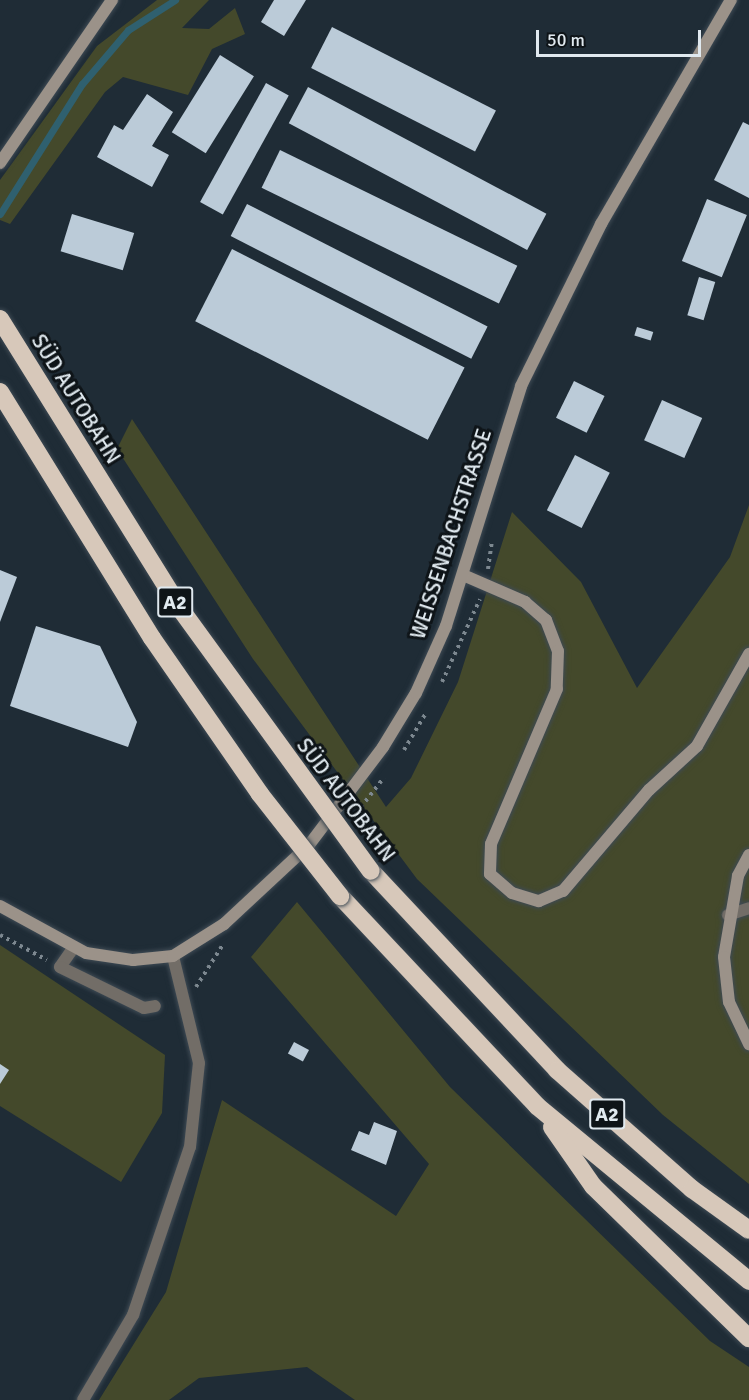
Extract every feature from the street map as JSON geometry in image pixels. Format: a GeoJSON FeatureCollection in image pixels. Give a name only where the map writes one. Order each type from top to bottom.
{"type":"FeatureCollection","features":[{"type":"Feature","properties":{"kind":"highway","name":"SÜD AUTOBAHN"},"geometry":{"type":"LineString","coordinates":[[0,319],[179,607],[371,871],[557,1071],[692,1189],[749,1230]]}},
{"type":"Feature","properties":{"kind":"highway","name":"A2"},"geometry":{"type":"LineString","coordinates":[[0,392],[152,638],[260,794],[340,896],[537,1106],[749,1281]]}},
{"type":"Feature","properties":{"kind":"highway"},"geometry":{"type":"LineString","coordinates":[[537,1106],[593,1186],[749,1338]]}},
{"type":"Feature","properties":{"kind":"main road"},"geometry":{"type":"LineString","coordinates":[[0,163],[112,0]]}},
{"type":"Feature","properties":{"kind":"main road","name":"WEISSENBACHSTRASSE"},"geometry":{"type":"LineString","coordinates":[[0,906],[74,947],[133,960],[173,956],[224,924],[309,845],[383,747],[416,693],[463,575],[521,386],[601,224],[731,0]]}},
{"type":"Feature","properties":{"kind":"main road"},"geometry":{"type":"LineString","coordinates":[[463,575],[525,602],[546,620],[558,651],[557,689],[491,844],[490,874],[512,893],[539,901],[563,891],[649,790],[697,746],[749,654]]}},
{"type":"Feature","properties":{"kind":"main road"},"geometry":{"type":"LineString","coordinates":[[749,855],[728,915],[724,957],[729,1002],[749,1044]]}},
{"type":"Feature","properties":{"kind":"street"},"geometry":{"type":"LineString","coordinates":[[728,915],[749,908]]}},
{"type":"Feature","properties":{"kind":"street"},"geometry":{"type":"LineString","coordinates":[[74,947],[60,967],[144,1008],[155,1006]]}},
{"type":"Feature","properties":{"kind":"street"},"geometry":{"type":"LineString","coordinates":[[83,1400],[133,1315],[190,1147],[199,1063],[173,956]]}},
{"type":"Feature","properties":{"kind":"path"},"geometry":{"type":"LineString","coordinates":[[0,935],[60,967]]}},
{"type":"Feature","properties":{"kind":"green space"},"geometry":{"type":"Polygon","coordinates":[[[157,0],[209,0],[182,28],[209,29],[235,8],[245,34],[212,49],[188,95],[123,77],[105,92],[10,224],[0,220],[0,180],[97,46],[157,0]]]}},
{"type":"Feature","properties":{"kind":"green space"},"geometry":{"type":"Polygon","coordinates":[[[132,419],[386,807],[411,778],[458,682],[512,512],[581,582],[637,688],[730,557],[749,505],[749,1184],[663,1115],[417,879],[253,659],[117,449],[132,419]]]}},
{"type":"Feature","properties":{"kind":"green space"},"geometry":{"type":"Polygon","coordinates":[[[297,902],[450,1087],[710,1341],[749,1367],[749,1400],[355,1400],[307,1367],[199,1378],[169,1400],[99,1400],[166,1292],[222,1100],[396,1216],[429,1164],[251,957],[297,902]]]}},
{"type":"Feature","properties":{"kind":"green space"},"geometry":{"type":"Polygon","coordinates":[[[0,945],[165,1055],[162,1113],[121,1182],[0,1106],[0,945]]]}},
{"type":"Feature","properties":{"kind":"building"},"geometry":{"type":"Polygon","coordinates":[[[274,0],[306,0],[284,36],[261,22],[274,0]]]}},
{"type":"Feature","properties":{"kind":"building"},"geometry":{"type":"Polygon","coordinates":[[[332,27],[496,111],[475,152],[311,68],[332,27]]]}},
{"type":"Feature","properties":{"kind":"building"},"geometry":{"type":"Polygon","coordinates":[[[220,55],[254,76],[206,153],[172,132],[220,55]]]}},
{"type":"Feature","properties":{"kind":"building"},"geometry":{"type":"Polygon","coordinates":[[[266,83],[289,96],[223,215],[200,202],[266,83]]]}},
{"type":"Feature","properties":{"kind":"building"},"geometry":{"type":"Polygon","coordinates":[[[308,87],[546,214],[527,250],[289,123],[308,87]]]}},
{"type":"Feature","properties":{"kind":"building"},"geometry":{"type":"Polygon","coordinates":[[[147,94],[173,112],[152,146],[169,155],[152,187],[97,157],[114,125],[123,130],[147,94]]]}},
{"type":"Feature","properties":{"kind":"building"},"geometry":{"type":"Polygon","coordinates":[[[743,122],[749,125],[749,198],[714,180],[743,122]]]}},
{"type":"Feature","properties":{"kind":"building"},"geometry":{"type":"Polygon","coordinates":[[[280,150],[517,266],[499,303],[262,188],[280,150]]]}},
{"type":"Feature","properties":{"kind":"building"},"geometry":{"type":"Polygon","coordinates":[[[707,199],[747,215],[722,277],[682,261],[707,199]]]}},
{"type":"Feature","properties":{"kind":"building"},"geometry":{"type":"Polygon","coordinates":[[[247,204],[488,327],[471,359],[231,236],[247,204]]]}},
{"type":"Feature","properties":{"kind":"building"},"geometry":{"type":"Polygon","coordinates":[[[72,214],[134,233],[123,270],[61,251],[72,214]]]}},
{"type":"Feature","properties":{"kind":"building"},"geometry":{"type":"Polygon","coordinates":[[[232,249],[465,367],[428,440],[195,321],[232,249]]]}},
{"type":"Feature","properties":{"kind":"building"},"geometry":{"type":"Polygon","coordinates":[[[699,277],[715,282],[704,320],[687,315],[699,277]]]}},
{"type":"Feature","properties":{"kind":"building"},"geometry":{"type":"Polygon","coordinates":[[[637,327],[653,332],[651,341],[634,336],[637,327]]]}},
{"type":"Feature","properties":{"kind":"building"},"geometry":{"type":"Polygon","coordinates":[[[574,381],[605,396],[587,433],[556,418],[574,381]]]}},
{"type":"Feature","properties":{"kind":"building"},"geometry":{"type":"Polygon","coordinates":[[[662,400],[702,418],[684,458],[644,440],[662,400]]]}},
{"type":"Feature","properties":{"kind":"building"},"geometry":{"type":"Polygon","coordinates":[[[575,455],[610,473],[582,528],[547,510],[575,455]]]}},
{"type":"Feature","properties":{"kind":"building"},"geometry":{"type":"Polygon","coordinates":[[[0,570],[17,577],[0,622],[0,570]]]}},
{"type":"Feature","properties":{"kind":"building"},"geometry":{"type":"Polygon","coordinates":[[[36,626],[100,646],[137,722],[128,747],[10,706],[36,626]]]}},
{"type":"Feature","properties":{"kind":"building"},"geometry":{"type":"Polygon","coordinates":[[[294,1042],[309,1050],[303,1061],[288,1053],[294,1042]]]}},
{"type":"Feature","properties":{"kind":"building"},"geometry":{"type":"Polygon","coordinates":[[[0,1064],[9,1070],[0,1084],[0,1064]]]}},
{"type":"Feature","properties":{"kind":"building"},"geometry":{"type":"Polygon","coordinates":[[[374,1122],[397,1131],[386,1165],[351,1150],[359,1131],[369,1135],[374,1122]]]}},
{"type":"Feature","properties":{"kind":"waterway"},"geometry":{"type":"LineString","coordinates":[[0,214],[82,84],[128,30],[175,0]]}}]}
